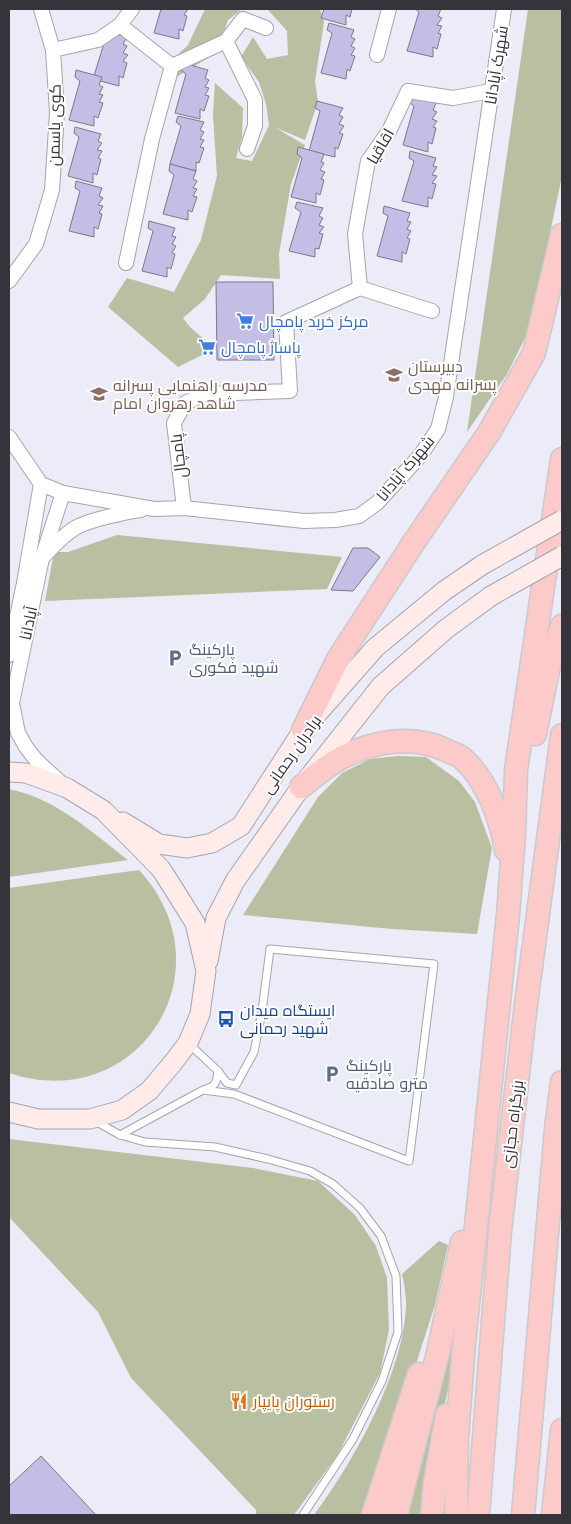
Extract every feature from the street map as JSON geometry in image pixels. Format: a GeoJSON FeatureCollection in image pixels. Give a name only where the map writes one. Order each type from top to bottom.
{"type":"FeatureCollection","features":[{"type":"Feature","properties":{"kind":"highway"},"geometry":{"type":"LineString","coordinates":[[303,730],[338,659],[414,542],[490,431],[534,353],[562,235]]}},
{"type":"Feature","properties":{"kind":"highway"},"geometry":{"type":"LineString","coordinates":[[456,1515],[457,1438],[464,1343],[492,1091],[508,915],[514,834],[516,770],[562,458]]}},
{"type":"Feature","properties":{"kind":"highway"},"geometry":{"type":"LineString","coordinates":[[514,834],[550,661],[562,626]]}},
{"type":"Feature","properties":{"kind":"highway","name":"بزرگراه حجازی"},"geometry":{"type":"LineString","coordinates":[[478,1515],[500,1232],[526,1004],[562,735]]}},
{"type":"Feature","properties":{"kind":"highway"},"geometry":{"type":"LineString","coordinates":[[300,786],[340,758],[370,746],[389,742],[412,740],[435,744],[463,758],[484,786],[497,815],[506,849],[508,915]]}},
{"type":"Feature","properties":{"kind":"highway"},"geometry":{"type":"LineString","coordinates":[[524,1515],[556,1129],[562,1082]]}},
{"type":"Feature","properties":{"kind":"highway"},"geometry":{"type":"LineString","coordinates":[[396,1515],[437,1358],[460,1258],[492,1091]]}},
{"type":"Feature","properties":{"kind":"highway"},"geometry":{"type":"LineString","coordinates":[[373,1515],[422,1365],[460,1258]]}},
{"type":"Feature","properties":{"kind":"highway"},"geometry":{"type":"LineString","coordinates":[[432,1515],[435,1482],[443,1436],[464,1343]]}},
{"type":"Feature","properties":{"kind":"highway"},"geometry":{"type":"LineString","coordinates":[[553,1515],[562,1430]]}},
{"type":"Feature","properties":{"kind":"highway"},"geometry":{"type":"LineString","coordinates":[[558,1470],[559,1515]]}},
{"type":"Feature","properties":{"kind":"main road","name":"برادران رحمانی"},"geometry":{"type":"LineString","coordinates":[[103,810],[159,844],[187,848],[212,843],[242,826],[303,730],[376,648],[444,591],[482,565],[562,520]]}},
{"type":"Feature","properties":{"kind":"main road","name":"برادران رحمانی"},"geometry":{"type":"LineString","coordinates":[[9,1112],[38,1119],[90,1119],[122,1110],[149,1091],[188,1043],[200,1014],[216,918],[235,881],[300,786],[381,686],[446,630],[491,596],[562,556]]}},
{"type":"Feature","properties":{"kind":"main road"},"geometry":{"type":"LineString","coordinates":[[9,772],[26,773],[67,788],[103,810],[160,869],[175,891],[195,923],[206,971]]}},
{"type":"Feature","properties":{"kind":"street","name":"کوی یاسمن"},"geometry":{"type":"LineString","coordinates":[[9,281],[36,244],[52,190],[57,113],[54,50],[41,9]]}},
{"type":"Feature","properties":{"kind":"street"},"geometry":{"type":"LineString","coordinates":[[54,50],[98,40],[120,25],[132,9]]}},
{"type":"Feature","properties":{"kind":"street"},"geometry":{"type":"LineString","coordinates":[[377,55],[389,9]]}},
{"type":"Feature","properties":{"kind":"street","name":"شهرک آپادانا"},"geometry":{"type":"LineString","coordinates":[[41,484],[63,493],[154,509],[184,508],[304,521],[335,520],[359,516],[377,503],[420,456],[438,429],[446,397],[504,9]]}},
{"type":"Feature","properties":{"kind":"street"},"geometry":{"type":"LineString","coordinates":[[126,263],[152,139],[172,66],[226,41],[243,19],[266,28]]}},
{"type":"Feature","properties":{"kind":"street"},"geometry":{"type":"LineString","coordinates":[[120,25],[172,66]]}},
{"type":"Feature","properties":{"kind":"street"},"geometry":{"type":"LineString","coordinates":[[226,41],[255,100],[255,126],[246,149]]}},
{"type":"Feature","properties":{"kind":"street","name":"اقاقیا"},"geometry":{"type":"LineString","coordinates":[[360,288],[355,234],[368,161],[390,131],[408,91],[453,98],[492,91]]}},
{"type":"Feature","properties":{"kind":"street"},"geometry":{"type":"LineString","coordinates":[[360,288],[432,311]]}},
{"type":"Feature","properties":{"kind":"street","name":"پامچال"},"geometry":{"type":"LineString","coordinates":[[184,508],[174,423],[185,403],[205,394],[290,391],[286,322],[360,288]]}},
{"type":"Feature","properties":{"kind":"street"},"geometry":{"type":"LineString","coordinates":[[9,438],[41,484]]}},
{"type":"Feature","properties":{"kind":"street","name":"آپادانا"},"geometry":{"type":"LineString","coordinates":[[9,655],[24,583],[41,484]]}},
{"type":"Feature","properties":{"kind":"street","name":"آپادانا"},"geometry":{"type":"LineString","coordinates":[[63,493],[42,558],[12,703],[18,734],[26,747],[36,760],[67,788]]}},
{"type":"Feature","properties":{"kind":"street"},"geometry":{"type":"LineString","coordinates":[[42,558],[57,542],[77,527],[126,512],[154,509]]}},
{"type":"Feature","properties":{"kind":"lane"},"geometry":{"type":"LineString","coordinates":[[188,1043],[218,1071],[226,1083],[236,1085],[254,1052],[262,1011],[270,949],[434,964],[409,1161],[234,1094],[203,1090]]}},
{"type":"Feature","properties":{"kind":"lane"},"geometry":{"type":"LineString","coordinates":[[120,1135],[203,1090],[212,1088],[216,1083],[218,1071]]}},
{"type":"Feature","properties":{"kind":"lane"},"geometry":{"type":"LineString","coordinates":[[90,1119],[120,1135],[145,1142],[215,1147],[268,1158],[310,1172],[333,1184],[360,1208],[381,1236],[396,1276],[398,1332],[382,1381],[353,1439],[303,1515]]}},
{"type":"Feature","properties":{"kind":"green space"},"geometry":{"type":"Polygon","coordinates":[[[205,9],[242,9],[228,20],[216,53],[175,78],[167,65],[188,45],[205,9]]]}},
{"type":"Feature","properties":{"kind":"green space"},"geometry":{"type":"Polygon","coordinates":[[[248,9],[320,9],[324,22],[315,81],[318,102],[305,140],[274,127],[305,145],[291,184],[279,254],[280,279],[221,275],[205,299],[183,318],[205,340],[204,354],[178,367],[108,307],[127,278],[174,292],[201,240],[217,176],[213,115],[215,83],[243,108],[242,137],[236,158],[252,161],[269,125],[266,104],[259,82],[241,57],[253,37],[267,59],[288,55],[287,31],[268,10],[248,9]]]}},
{"type":"Feature","properties":{"kind":"green space"},"geometry":{"type":"Polygon","coordinates":[[[528,9],[562,9],[562,176],[530,328],[507,374],[467,432],[528,9]]]}},
{"type":"Feature","properties":{"kind":"green space"},"geometry":{"type":"Polygon","coordinates":[[[117,535],[342,557],[327,589],[45,601],[54,552],[68,552],[117,535]]]}},
{"type":"Feature","properties":{"kind":"green space"},"geometry":{"type":"Polygon","coordinates":[[[398,756],[426,757],[459,781],[475,802],[492,848],[477,934],[392,929],[243,915],[318,797],[342,773],[370,759],[398,756]]]}},
{"type":"Feature","properties":{"kind":"green space"},"geometry":{"type":"Polygon","coordinates":[[[9,789],[43,800],[58,808],[128,860],[9,877],[9,789]]]}},
{"type":"Feature","properties":{"kind":"green space"},"geometry":{"type":"Polygon","coordinates":[[[139,870],[165,909],[176,950],[172,990],[157,1025],[131,1054],[97,1073],[55,1081],[9,1073],[9,888],[139,870]]]}},
{"type":"Feature","properties":{"kind":"green space"},"geometry":{"type":"Polygon","coordinates":[[[9,1139],[253,1168],[318,1181],[355,1215],[376,1246],[387,1278],[389,1330],[380,1373],[338,1454],[294,1515],[256,1515],[256,1510],[131,1378],[98,1312],[9,1217],[9,1139]]]}},
{"type":"Feature","properties":{"kind":"green space"},"geometry":{"type":"Polygon","coordinates":[[[439,1241],[448,1245],[435,1305],[367,1515],[314,1515],[360,1443],[387,1386],[397,1358],[403,1330],[406,1300],[402,1274],[439,1241]]]}},
{"type":"Feature","properties":{"kind":"green space"},"geometry":{"type":"Polygon","coordinates":[[[457,1313],[450,1380],[436,1445],[428,1515],[404,1515],[457,1313]]]}},
{"type":"Feature","properties":{"kind":"building"},"geometry":{"type":"Polygon","coordinates":[[[161,9],[188,9],[184,15],[187,16],[183,31],[179,29],[179,39],[154,33],[161,9]]]}},
{"type":"Feature","properties":{"kind":"building"},"geometry":{"type":"Polygon","coordinates":[[[324,9],[352,9],[350,17],[346,15],[346,25],[321,18],[324,9]]]}},
{"type":"Feature","properties":{"kind":"building"},"geometry":{"type":"Polygon","coordinates":[[[415,9],[441,9],[438,16],[442,18],[437,25],[442,26],[438,33],[441,34],[437,49],[433,47],[433,57],[407,51],[419,12],[415,9]]]}},
{"type":"Feature","properties":{"kind":"building"},"geometry":{"type":"Polygon","coordinates":[[[329,23],[354,30],[351,37],[355,39],[351,46],[355,48],[351,55],[355,56],[350,71],[347,69],[346,79],[321,73],[332,33],[327,30],[329,23]]]}},
{"type":"Feature","properties":{"kind":"building"},"geometry":{"type":"Polygon","coordinates":[[[101,30],[127,37],[123,44],[127,46],[123,53],[128,55],[123,61],[127,63],[123,78],[119,76],[119,86],[93,79],[105,40],[101,30]]]}},
{"type":"Feature","properties":{"kind":"building"},"geometry":{"type":"Polygon","coordinates":[[[183,63],[208,70],[205,78],[209,80],[205,87],[209,88],[205,95],[209,96],[204,111],[200,109],[200,119],[175,113],[186,74],[181,70],[183,63]]]}},
{"type":"Feature","properties":{"kind":"building"},"geometry":{"type":"Polygon","coordinates":[[[76,70],[102,77],[99,85],[103,87],[99,94],[103,95],[99,102],[103,103],[98,118],[94,116],[94,126],[69,120],[80,81],[75,77],[76,70]]]}},
{"type":"Feature","properties":{"kind":"building"},"geometry":{"type":"Polygon","coordinates":[[[410,96],[436,103],[433,110],[437,112],[432,119],[437,121],[433,127],[436,128],[432,144],[428,142],[428,152],[403,145],[414,106],[409,102],[410,96]]]}},
{"type":"Feature","properties":{"kind":"building"},"geometry":{"type":"Polygon","coordinates":[[[317,101],[343,108],[339,115],[343,117],[339,124],[344,126],[339,133],[343,134],[338,149],[335,147],[335,157],[309,151],[320,111],[315,108],[317,101]]]}},
{"type":"Feature","properties":{"kind":"building"},"geometry":{"type":"Polygon","coordinates":[[[178,116],[204,122],[200,130],[204,132],[200,139],[204,140],[200,147],[204,148],[199,163],[196,162],[196,171],[170,164],[181,126],[176,122],[178,116]]]}},
{"type":"Feature","properties":{"kind":"building"},"geometry":{"type":"Polygon","coordinates":[[[75,127],[101,134],[98,141],[102,143],[97,150],[102,151],[98,158],[101,159],[97,175],[93,173],[93,183],[68,176],[79,137],[74,133],[75,127]]]}},
{"type":"Feature","properties":{"kind":"building"},"geometry":{"type":"Polygon","coordinates":[[[298,147],[324,154],[321,162],[324,163],[320,170],[325,172],[321,179],[324,180],[320,195],[316,193],[316,203],[291,197],[302,158],[297,154],[298,147]]]}},
{"type":"Feature","properties":{"kind":"building"},"geometry":{"type":"Polygon","coordinates":[[[410,151],[436,158],[433,166],[437,167],[432,175],[437,176],[432,183],[436,184],[432,199],[428,197],[428,207],[402,201],[414,161],[409,158],[410,151]]]}},
{"type":"Feature","properties":{"kind":"building"},"geometry":{"type":"Polygon","coordinates":[[[170,164],[196,171],[193,179],[197,181],[193,188],[197,189],[193,196],[197,197],[192,212],[188,210],[188,220],[163,214],[174,175],[169,171],[170,164]]]}},
{"type":"Feature","properties":{"kind":"building"},"geometry":{"type":"Polygon","coordinates":[[[76,181],[102,188],[99,196],[103,198],[98,205],[103,206],[99,213],[102,214],[98,229],[94,227],[94,237],[69,231],[80,191],[75,188],[76,181]]]}},
{"type":"Feature","properties":{"kind":"building"},"geometry":{"type":"Polygon","coordinates":[[[297,202],[323,208],[319,216],[323,218],[319,225],[324,227],[319,233],[323,234],[319,249],[315,248],[315,257],[289,251],[301,212],[295,208],[297,202]]]}},
{"type":"Feature","properties":{"kind":"building"},"geometry":{"type":"Polygon","coordinates":[[[384,206],[410,213],[407,221],[411,222],[407,229],[411,231],[407,238],[410,239],[406,254],[402,252],[402,262],[377,256],[388,216],[383,213],[384,206]]]}},
{"type":"Feature","properties":{"kind":"building"},"geometry":{"type":"Polygon","coordinates":[[[149,221],[175,228],[172,236],[176,237],[172,244],[176,246],[172,253],[175,254],[171,269],[167,267],[167,277],[142,271],[153,231],[148,228],[149,221]]]}},
{"type":"Feature","properties":{"kind":"building","name":"مرکز خرید پامچال"},"geometry":{"type":"Polygon","coordinates":[[[216,282],[273,282],[274,360],[217,360],[216,282]]]}},
{"type":"Feature","properties":{"kind":"building"},"geometry":{"type":"Polygon","coordinates":[[[353,548],[368,548],[380,557],[353,591],[331,590],[353,548]]]}},
{"type":"Feature","properties":{"kind":"building"},"geometry":{"type":"Polygon","coordinates":[[[41,1456],[96,1515],[9,1515],[9,1486],[41,1456]]]}},
{"type":"Feature","properties":{"kind":"place","name":"مرکز خرید پامچال"},"geometry":{"type":"Point","coordinates":[245,321]}},
{"type":"Feature","properties":{"kind":"place","name":"پاساژ پامچال"},"geometry":{"type":"Point","coordinates":[207,347]}},
{"type":"Feature","properties":{"kind":"place","name":"دبیرستان پسرانه مهدی"},"geometry":{"type":"Point","coordinates":[394,375]}},
{"type":"Feature","properties":{"kind":"place","name":"مدرسه راهنمایی پسرانه شاهد رهروان امام"},"geometry":{"type":"Point","coordinates":[99,394]}},
{"type":"Feature","properties":{"kind":"place","name":"پارکینگ شهید فکوری"},"geometry":{"type":"Point","coordinates":[175,658]}},
{"type":"Feature","properties":{"kind":"place","name":"ایستگاه میدان شهید رحمانی"},"geometry":{"type":"Point","coordinates":[226,1019]}},
{"type":"Feature","properties":{"kind":"place","name":"پارکینگ مترو صادقیه"},"geometry":{"type":"Point","coordinates":[332,1074]}},
{"type":"Feature","properties":{"kind":"place","name":"رستوران پایپار"},"geometry":{"type":"Point","coordinates":[239,1401]}}]}
